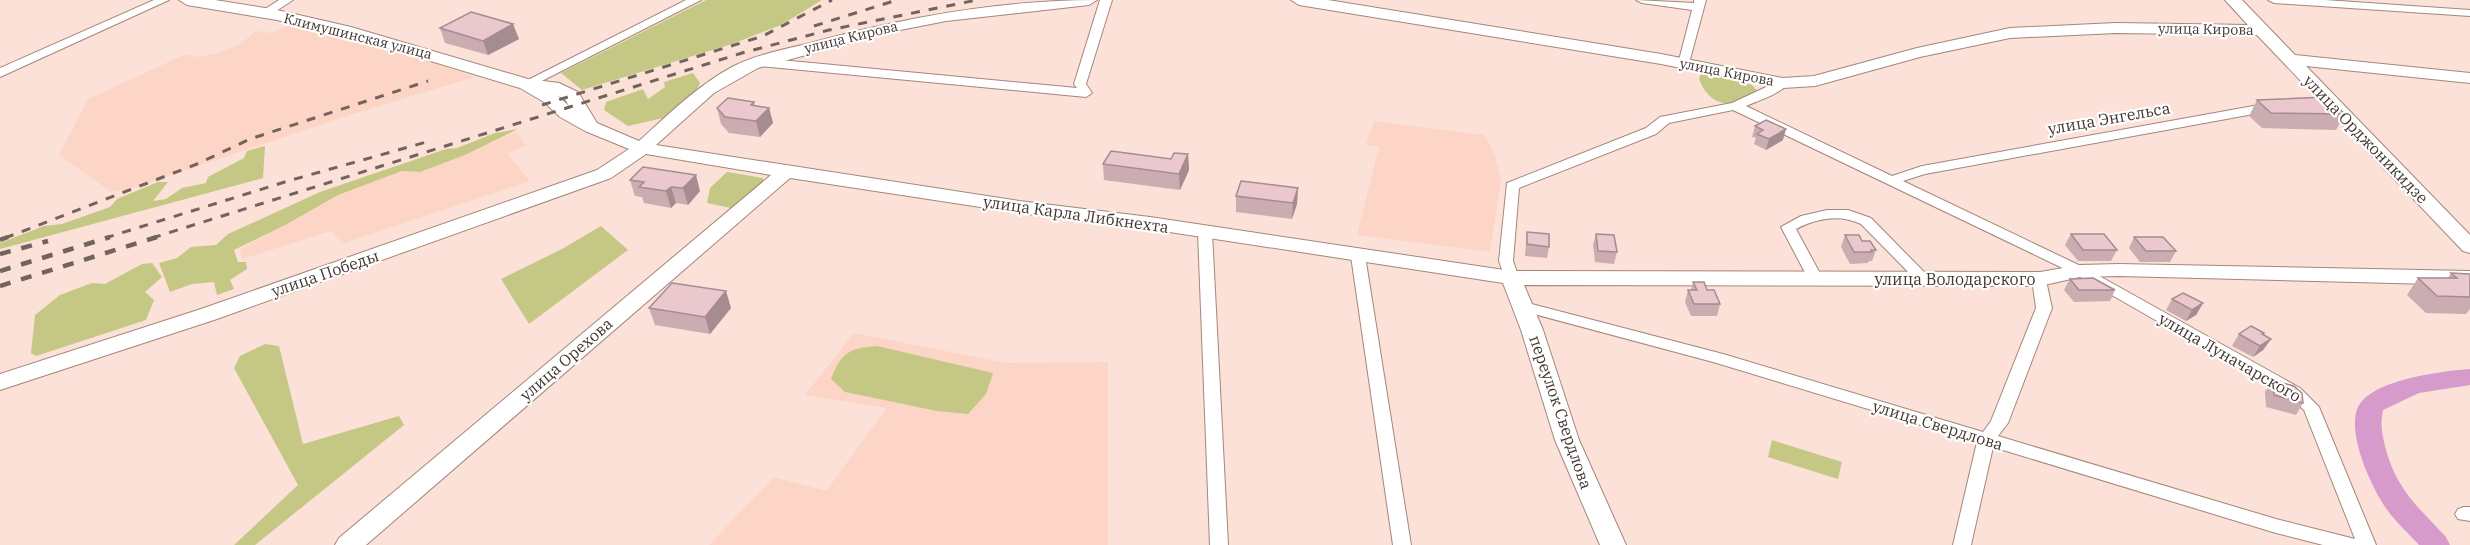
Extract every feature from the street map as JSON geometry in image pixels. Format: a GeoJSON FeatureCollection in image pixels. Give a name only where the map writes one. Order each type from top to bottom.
{"type":"FeatureCollection","features":[{"type":"Feature","properties":{"kind":"main road","name":"Климушинская улица"},"geometry":{"type":"LineString","coordinates":[[187,0],[266,13],[387,41],[525,84],[550,98],[566,113],[591,127],[642,148]]}},
{"type":"Feature","properties":{"kind":"main road","name":"улица Кирова"},"geometry":{"type":"LineString","coordinates":[[642,148],[709,88],[734,72],[759,62],[857,35],[934,18],[1089,0]]}},
{"type":"Feature","properties":{"kind":"main road","name":"улица Кирова"},"geometry":{"type":"LineString","coordinates":[[1299,0],[1684,64],[1783,83],[1815,81],[1917,53],[2010,33],[2116,28],[2262,30]]}},
{"type":"Feature","properties":{"kind":"main road","name":"улица Орджоникидзе"},"geometry":{"type":"LineString","coordinates":[[2233,0],[2470,247]]}},
{"type":"Feature","properties":{"kind":"main road"},"geometry":{"type":"LineString","coordinates":[[2288,59],[2470,78]]}},
{"type":"Feature","properties":{"kind":"main road","name":"улица Карла Либкнехта"},"geometry":{"type":"LineString","coordinates":[[642,148],[785,173],[1511,278]]}},
{"type":"Feature","properties":{"kind":"main road","name":"улица Победы"},"geometry":{"type":"LineString","coordinates":[[0,382],[209,314],[583,182],[625,164],[642,148]]}},
{"type":"Feature","properties":{"kind":"main road","name":"улица Орехова"},"geometry":{"type":"LineString","coordinates":[[348,545],[785,173]]}},
{"type":"Feature","properties":{"kind":"main road","name":"улица Володарского"},"geometry":{"type":"LineString","coordinates":[[1511,278],[2040,279],[2080,271],[2470,279]]}},
{"type":"Feature","properties":{"kind":"main road","name":"переулок Свердлова"},"geometry":{"type":"LineString","coordinates":[[1511,278],[1524,307],[1567,440],[1613,545]]}},
{"type":"Feature","properties":{"kind":"street"},"geometry":{"type":"LineString","coordinates":[[2,71],[163,0]]}},
{"type":"Feature","properties":{"kind":"street"},"geometry":{"type":"LineString","coordinates":[[266,13],[287,0]]}},
{"type":"Feature","properties":{"kind":"street"},"geometry":{"type":"LineString","coordinates":[[525,84],[695,0]]}},
{"type":"Feature","properties":{"kind":"street"},"geometry":{"type":"LineString","coordinates":[[759,62],[1086,93],[1080,84],[1106,0]]}},
{"type":"Feature","properties":{"kind":"street"},"geometry":{"type":"LineString","coordinates":[[1642,0],[1699,4],[1684,64]]}},
{"type":"Feature","properties":{"kind":"street"},"geometry":{"type":"LineString","coordinates":[[2274,0],[2470,13]]}},
{"type":"Feature","properties":{"kind":"street"},"geometry":{"type":"LineString","coordinates":[[1511,278],[1506,261],[1512,186],[1651,131],[1665,120],[1735,106],[1769,92],[1783,83]]}},
{"type":"Feature","properties":{"kind":"street"},"geometry":{"type":"LineString","coordinates":[[2309,105],[2333,104]]}},
{"type":"Feature","properties":{"kind":"street","name":"улица Энгельса"},"geometry":{"type":"LineString","coordinates":[[1894,180],[1922,170],[2025,150],[2245,110],[2285,105]]}},
{"type":"Feature","properties":{"kind":"street","name":"улица Луначарского"},"geometry":{"type":"LineString","coordinates":[[1735,106],[1894,180],[2080,271],[2304,399],[2311,408],[2367,545]]}},
{"type":"Feature","properties":{"kind":"street"},"geometry":{"type":"LineString","coordinates":[[1815,279],[1788,226],[1812,216],[1848,214],[1859,216],[1866,221],[1923,279]]}},
{"type":"Feature","properties":{"kind":"street"},"geometry":{"type":"LineString","coordinates":[[1205,232],[1219,545]]}},
{"type":"Feature","properties":{"kind":"street"},"geometry":{"type":"LineString","coordinates":[[1358,255],[1402,545]]}},
{"type":"Feature","properties":{"kind":"street"},"geometry":{"type":"LineString","coordinates":[[1962,545],[1986,440],[1999,423],[2044,308],[2040,279]]}},
{"type":"Feature","properties":{"kind":"street","name":"улица Свердлова"},"geometry":{"type":"LineString","coordinates":[[1524,307],[1717,358],[2276,526],[2352,545]]}},
{"type":"Feature","properties":{"kind":"shaded area"},"geometry":{"type":"Polygon","coordinates":[[[294,23],[361,39],[475,77],[347,116],[130,189],[111,192],[59,155],[88,99],[186,54],[198,57],[214,54],[239,45],[256,31],[271,33],[294,23]]]}},
{"type":"Feature","properties":{"kind":"shaded area"},"geometry":{"type":"Polygon","coordinates":[[[1374,121],[1484,135],[1494,153],[1501,179],[1490,252],[1357,235],[1379,147],[1366,145],[1374,121]]]}},
{"type":"Feature","properties":{"kind":"shaded area"},"geometry":{"type":"Polygon","coordinates":[[[517,132],[526,145],[508,154],[530,181],[344,243],[331,231],[242,259],[240,249],[337,195],[402,171],[420,172],[517,132]]]}},
{"type":"Feature","properties":{"kind":"shaded area"},"geometry":{"type":"Polygon","coordinates":[[[854,333],[1006,363],[1108,362],[1108,545],[709,545],[774,477],[826,491],[887,408],[805,395],[854,333]]]}},
{"type":"Feature","properties":{"kind":"green space"},"geometry":{"type":"Polygon","coordinates":[[[706,0],[822,0],[781,25],[732,44],[582,90],[561,73],[706,0]]]}},
{"type":"Feature","properties":{"kind":"green space"},"geometry":{"type":"Polygon","coordinates":[[[1706,72],[1752,85],[1757,91],[1735,102],[1717,101],[1701,84],[1699,78],[1706,72]]]}},
{"type":"Feature","properties":{"kind":"green space"},"geometry":{"type":"Polygon","coordinates":[[[693,73],[700,83],[696,91],[663,118],[628,126],[604,110],[606,102],[643,89],[648,99],[665,87],[664,82],[693,73]]]}},
{"type":"Feature","properties":{"kind":"green space"},"geometry":{"type":"Polygon","coordinates":[[[518,129],[465,155],[420,172],[402,171],[338,195],[234,250],[238,262],[246,262],[247,269],[230,280],[234,289],[217,295],[214,282],[192,284],[170,292],[159,263],[177,258],[191,247],[216,245],[228,234],[320,192],[446,149],[457,148],[495,133],[518,129]]]}},
{"type":"Feature","properties":{"kind":"green space"},"geometry":{"type":"Polygon","coordinates":[[[265,146],[263,178],[0,249],[0,243],[44,226],[62,224],[110,207],[117,199],[158,182],[168,182],[153,201],[166,199],[182,188],[206,183],[208,177],[244,158],[247,151],[265,146]]]}},
{"type":"Feature","properties":{"kind":"green space"},"geometry":{"type":"Polygon","coordinates":[[[727,172],[763,178],[764,185],[735,209],[707,203],[710,188],[727,172]]]}},
{"type":"Feature","properties":{"kind":"green space"},"geometry":{"type":"Polygon","coordinates":[[[601,226],[628,250],[529,324],[501,279],[562,249],[601,226]]]}},
{"type":"Feature","properties":{"kind":"green space"},"geometry":{"type":"Polygon","coordinates":[[[152,263],[162,277],[145,292],[154,300],[146,320],[36,356],[31,353],[35,315],[60,295],[92,283],[105,284],[142,264],[152,263]]]}},
{"type":"Feature","properties":{"kind":"green space"},"geometry":{"type":"Polygon","coordinates":[[[265,344],[279,346],[303,444],[399,416],[404,425],[255,545],[234,545],[298,485],[234,368],[240,356],[265,344]]]}},
{"type":"Feature","properties":{"kind":"green space"},"geometry":{"type":"Polygon","coordinates":[[[877,346],[993,373],[986,394],[968,414],[937,411],[845,392],[831,379],[839,363],[848,353],[860,348],[877,346]]]}},
{"type":"Feature","properties":{"kind":"green space"},"geometry":{"type":"Polygon","coordinates":[[[1772,440],[1842,462],[1838,479],[1768,457],[1772,440]]]}},
{"type":"Feature","properties":{"kind":"building"},"geometry":{"type":"Polygon","coordinates":[[[471,12],[513,24],[483,41],[440,28],[471,12]]]}},
{"type":"Feature","properties":{"kind":"building"},"geometry":{"type":"Polygon","coordinates":[[[2327,97],[2345,114],[2271,113],[2257,100],[2327,97]]]}},
{"type":"Feature","properties":{"kind":"building"},"geometry":{"type":"Polygon","coordinates":[[[728,98],[754,102],[751,105],[769,108],[756,121],[725,117],[717,108],[728,98]]]}},
{"type":"Feature","properties":{"kind":"building"},"geometry":{"type":"Polygon","coordinates":[[[1766,120],[1786,129],[1769,139],[1757,134],[1763,130],[1755,126],[1766,120]]]}},
{"type":"Feature","properties":{"kind":"building"},"geometry":{"type":"Polygon","coordinates":[[[1111,151],[1171,159],[1174,153],[1188,154],[1179,174],[1103,164],[1111,151]]]}},
{"type":"Feature","properties":{"kind":"building"},"geometry":{"type":"Polygon","coordinates":[[[643,167],[696,175],[683,188],[671,187],[666,191],[639,187],[644,182],[630,180],[643,167]]]}},
{"type":"Feature","properties":{"kind":"building"},"geometry":{"type":"Polygon","coordinates":[[[1241,181],[1298,188],[1293,203],[1236,196],[1241,181]]]}},
{"type":"Feature","properties":{"kind":"building"},"geometry":{"type":"Polygon","coordinates":[[[1527,232],[1549,234],[1549,247],[1527,244],[1527,232]]]}},
{"type":"Feature","properties":{"kind":"building"},"geometry":{"type":"Polygon","coordinates":[[[1596,234],[1614,235],[1617,252],[1598,251],[1596,234]]]}},
{"type":"Feature","properties":{"kind":"building"},"geometry":{"type":"Polygon","coordinates":[[[2071,234],[2104,234],[2117,250],[2083,250],[2071,234]]]}},
{"type":"Feature","properties":{"kind":"building"},"geometry":{"type":"Polygon","coordinates":[[[1845,235],[1859,235],[1862,241],[1870,241],[1876,250],[1854,252],[1845,235]]]}},
{"type":"Feature","properties":{"kind":"building"},"geometry":{"type":"Polygon","coordinates":[[[2134,237],[2163,237],[2176,251],[2146,251],[2134,237]]]}},
{"type":"Feature","properties":{"kind":"building"},"geometry":{"type":"Polygon","coordinates":[[[2451,273],[2470,274],[2470,297],[2437,296],[2418,278],[2457,278],[2451,273]]]}},
{"type":"Feature","properties":{"kind":"building"},"geometry":{"type":"Polygon","coordinates":[[[2093,278],[2115,290],[2079,290],[2070,279],[2093,278]]]}},
{"type":"Feature","properties":{"kind":"building"},"geometry":{"type":"Polygon","coordinates":[[[1693,282],[1704,282],[1707,290],[1714,290],[1720,304],[1694,304],[1688,290],[1697,290],[1693,282]]]}},
{"type":"Feature","properties":{"kind":"building"},"geometry":{"type":"Polygon","coordinates":[[[672,283],[726,291],[705,317],[649,308],[672,283]]]}},
{"type":"Feature","properties":{"kind":"building"},"geometry":{"type":"Polygon","coordinates":[[[2183,293],[2203,303],[2192,310],[2172,299],[2183,293]]]}},
{"type":"Feature","properties":{"kind":"building"},"geometry":{"type":"Polygon","coordinates":[[[2251,326],[2271,339],[2260,346],[2239,334],[2251,326]]]}},
{"type":"Feature","properties":{"kind":"building"},"geometry":{"type":"Polygon","coordinates":[[[2272,380],[2294,386],[2302,393],[2303,403],[2274,395],[2272,380]]]}},
{"type":"Feature","properties":{"kind":"waterway"},"geometry":{"type":"LineString","coordinates":[[2436,545],[2397,503],[2378,470],[2367,425],[2371,406],[2393,393],[2431,382],[2470,377]]}},
{"type":"Feature","properties":{"kind":"railway"},"geometry":{"type":"LineString","coordinates":[[542,105],[763,36],[832,0]]}},
{"type":"Feature","properties":{"kind":"railway"},"geometry":{"type":"LineString","coordinates":[[814,26],[897,0]]}},
{"type":"Feature","properties":{"kind":"railway"},"geometry":{"type":"LineString","coordinates":[[152,238],[742,53],[829,30],[977,0]]}},
{"type":"Feature","properties":{"kind":"railway"},"geometry":{"type":"LineString","coordinates":[[5,238],[197,164],[250,139],[428,81]]}},
{"type":"Feature","properties":{"kind":"railway"},"geometry":{"type":"LineString","coordinates":[[105,238],[288,181],[430,141]]}},
{"type":"Feature","properties":{"kind":"railway"},"geometry":{"type":"LineString","coordinates":[[0,240],[8,237]]}},
{"type":"Feature","properties":{"kind":"railway"},"geometry":{"type":"LineString","coordinates":[[0,271],[110,237]]}},
{"type":"Feature","properties":{"kind":"railway"},"geometry":{"type":"LineString","coordinates":[[0,286],[157,237]]}},
{"type":"Feature","properties":{"kind":"railway"},"geometry":{"type":"LineString","coordinates":[[0,254],[48,241]]}}]}
